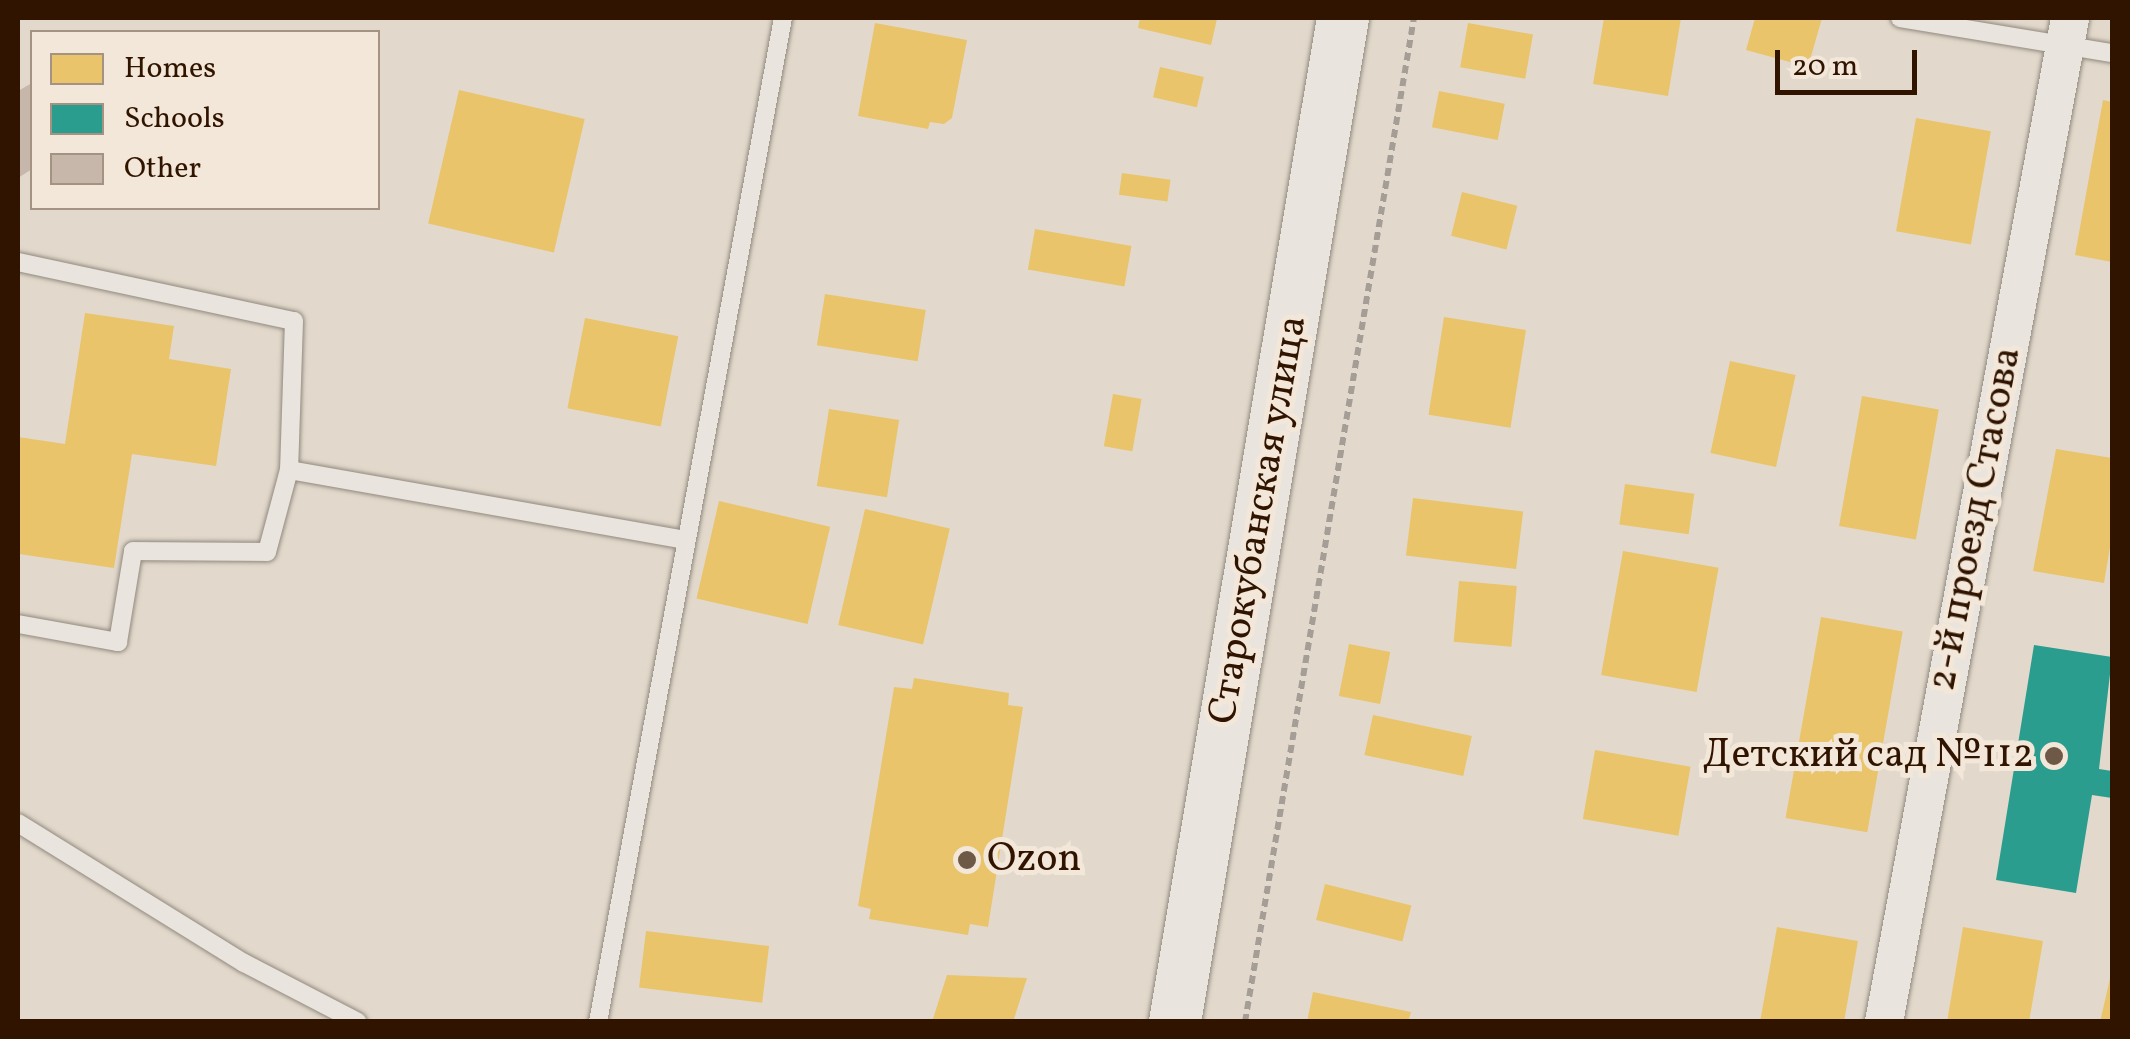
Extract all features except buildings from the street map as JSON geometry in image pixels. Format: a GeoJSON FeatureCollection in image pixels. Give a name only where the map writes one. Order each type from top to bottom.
{"type":"FeatureCollection","features":[{"type":"Feature","properties":{"kind":"street","name":"Старокубанская улица"},"geometry":{"type":"LineString","coordinates":[[1175,1022],[1344,18]]}},
{"type":"Feature","properties":{"kind":"street","name":"2-й проезд Стасова"},"geometry":{"type":"LineString","coordinates":[[1884,1022],[2068,31]]}},
{"type":"Feature","properties":{"kind":"lane"},"geometry":{"type":"LineString","coordinates":[[598,1022],[783,18]]}},
{"type":"Feature","properties":{"kind":"lane"},"geometry":{"type":"LineString","coordinates":[[1900,18],[2068,31],[2112,53]]}},
{"type":"Feature","properties":{"kind":"lane"},"geometry":{"type":"LineString","coordinates":[[18,262],[294,321],[290,470],[267,552],[133,551],[118,642],[18,624]]}},
{"type":"Feature","properties":{"kind":"lane"},"geometry":{"type":"LineString","coordinates":[[290,470],[686,540]]}},
{"type":"Feature","properties":{"kind":"lane"},"geometry":{"type":"LineString","coordinates":[[18,823],[244,962],[358,1022]]}},
{"type":"Feature","properties":{"kind":"path"},"geometry":{"type":"LineString","coordinates":[[1245,1022],[1414,18]]}},
{"type":"Feature","properties":{"kind":"place","name":"Детский сад №112"},"geometry":{"type":"Point","coordinates":[2054,756]}},
{"type":"Feature","properties":{"kind":"place","name":"Ozon"},"geometry":{"type":"Point","coordinates":[967,860]}}]}
